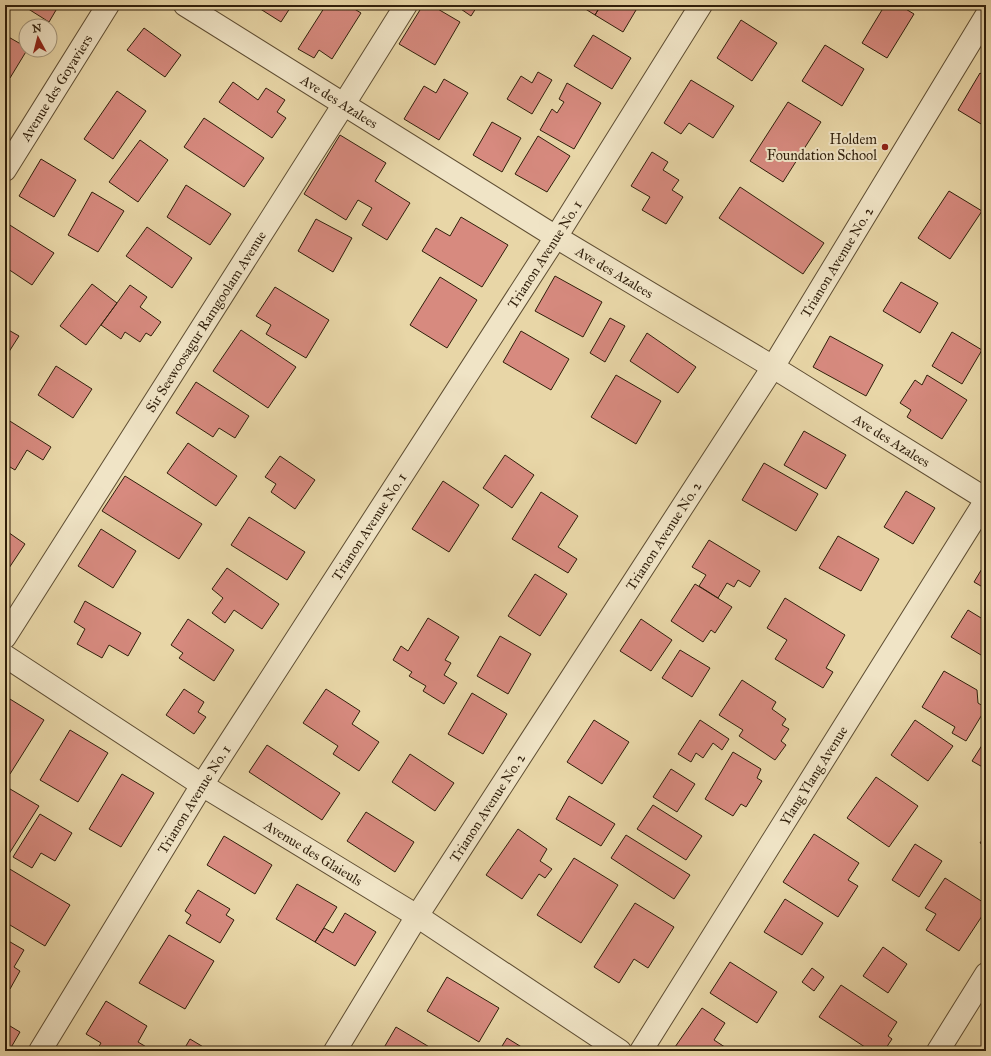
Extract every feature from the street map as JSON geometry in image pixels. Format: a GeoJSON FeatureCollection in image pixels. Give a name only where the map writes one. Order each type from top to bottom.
{"type":"FeatureCollection","features":[{"type":"Feature","properties":{"kind":"street","name":"Avenue des Goyaviers"},"geometry":{"type":"LineString","coordinates":[[5,170],[108,5]]}},
{"type":"Feature","properties":{"kind":"street","name":"Ave des Azalees"},"geometry":{"type":"LineString","coordinates":[[185,5],[556,237],[773,367],[986,500]]}},
{"type":"Feature","properties":{"kind":"street","name":"Sir Seewoosagur Ramgoolam Avenue"},"geometry":{"type":"LineString","coordinates":[[5,637],[406,5]]}},
{"type":"Feature","properties":{"kind":"street","name":"Trianon Avenue No. 1"},"geometry":{"type":"LineString","coordinates":[[40,1051],[202,785],[556,237],[701,5]]}},
{"type":"Feature","properties":{"kind":"street","name":"Trianon Avenue No. 2"},"geometry":{"type":"LineString","coordinates":[[335,1051],[417,916],[773,367],[986,16]]}},
{"type":"Feature","properties":{"kind":"street","name":"Ylang Ylang Avenue"},"geometry":{"type":"LineString","coordinates":[[641,1051],[986,500]]}},
{"type":"Feature","properties":{"kind":"street","name":"Avenue des Glaieuls"},"geometry":{"type":"LineString","coordinates":[[5,656],[202,785],[417,916],[620,1051]]}},
{"type":"Feature","properties":{"kind":"street"},"geometry":{"type":"LineString","coordinates":[[938,1051],[986,974]]}},
{"type":"Feature","properties":{"kind":"building"},"geometry":{"type":"Polygon","coordinates":[[[22,5],[59,5],[51,18],[43,18],[22,5]]]}},
{"type":"Feature","properties":{"kind":"building"},"geometry":{"type":"Polygon","coordinates":[[[254,5],[292,5],[281,22],[254,5]]]}},
{"type":"Feature","properties":{"kind":"building"},"geometry":{"type":"Polygon","coordinates":[[[326,5],[348,5],[361,13],[332,59],[319,50],[314,58],[298,49],[326,5]]]}},
{"type":"Feature","properties":{"kind":"building"},"geometry":{"type":"Polygon","coordinates":[[[423,5],[431,5],[460,22],[435,65],[399,44],[423,5]]]}},
{"type":"Feature","properties":{"kind":"building"},"geometry":{"type":"Polygon","coordinates":[[[455,5],[478,5],[471,16],[455,5]]]}},
{"type":"Feature","properties":{"kind":"building"},"geometry":{"type":"Polygon","coordinates":[[[579,5],[601,5],[595,15],[579,5]]]}},
{"type":"Feature","properties":{"kind":"building"},"geometry":{"type":"Polygon","coordinates":[[[601,5],[639,5],[623,32],[595,15],[601,5]]]}},
{"type":"Feature","properties":{"kind":"building"},"geometry":{"type":"Polygon","coordinates":[[[885,5],[899,5],[914,14],[887,58],[862,43],[885,5]]]}},
{"type":"Feature","properties":{"kind":"building"},"geometry":{"type":"Polygon","coordinates":[[[741,20],[777,43],[752,81],[717,58],[741,20]]]}},
{"type":"Feature","properties":{"kind":"building"},"geometry":{"type":"Polygon","coordinates":[[[144,28],[181,55],[165,77],[127,50],[144,28]]]}},
{"type":"Feature","properties":{"kind":"building"},"geometry":{"type":"Polygon","coordinates":[[[5,35],[18,42],[18,58],[22,58],[10,78],[5,75],[5,35]]]}},
{"type":"Feature","properties":{"kind":"building"},"geometry":{"type":"Polygon","coordinates":[[[593,35],[631,58],[612,89],[574,66],[593,35]]]}},
{"type":"Feature","properties":{"kind":"building"},"geometry":{"type":"Polygon","coordinates":[[[825,45],[864,69],[842,106],[802,81],[825,45]]]}},
{"type":"Feature","properties":{"kind":"building"},"geometry":{"type":"Polygon","coordinates":[[[538,72],[552,80],[532,114],[507,99],[521,76],[532,83],[538,72]]]}},
{"type":"Feature","properties":{"kind":"building"},"geometry":{"type":"Polygon","coordinates":[[[980,73],[986,77],[986,127],[958,110],[980,73]]]}},
{"type":"Feature","properties":{"kind":"building"},"geometry":{"type":"Polygon","coordinates":[[[444,79],[468,93],[439,140],[404,119],[424,86],[436,93],[444,79]]]}},
{"type":"Feature","properties":{"kind":"building"},"geometry":{"type":"Polygon","coordinates":[[[691,80],[734,106],[713,138],[689,123],[681,134],[664,123],[691,80]]]}},
{"type":"Feature","properties":{"kind":"building"},"geometry":{"type":"Polygon","coordinates":[[[233,82],[258,100],[266,88],[285,100],[277,112],[286,118],[272,138],[219,102],[233,82]]]}},
{"type":"Feature","properties":{"kind":"building"},"geometry":{"type":"Polygon","coordinates":[[[567,83],[601,103],[574,149],[540,130],[552,109],[557,113],[564,102],[559,99],[567,83]]]}},
{"type":"Feature","properties":{"kind":"building"},"geometry":{"type":"Polygon","coordinates":[[[117,91],[146,111],[113,159],[84,139],[117,91]]]}},
{"type":"Feature","properties":{"kind":"building"},"geometry":{"type":"Polygon","coordinates":[[[788,102],[821,122],[783,182],[750,161],[788,102]]]}},
{"type":"Feature","properties":{"kind":"building"},"geometry":{"type":"Polygon","coordinates":[[[204,118],[264,158],[244,187],[184,147],[204,118]]]}},
{"type":"Feature","properties":{"kind":"building"},"geometry":{"type":"Polygon","coordinates":[[[492,122],[521,138],[502,172],[473,155],[492,122]]]}},
{"type":"Feature","properties":{"kind":"building"},"geometry":{"type":"Polygon","coordinates":[[[340,135],[386,163],[375,181],[410,203],[387,240],[362,225],[372,208],[358,200],[346,220],[304,194],[340,135]]]}},
{"type":"Feature","properties":{"kind":"building"},"geometry":{"type":"Polygon","coordinates":[[[538,136],[570,156],[547,192],[515,174],[538,136]]]}},
{"type":"Feature","properties":{"kind":"building"},"geometry":{"type":"Polygon","coordinates":[[[140,140],[168,160],[138,202],[109,182],[140,140]]]}},
{"type":"Feature","properties":{"kind":"building"},"geometry":{"type":"Polygon","coordinates":[[[652,152],[668,162],[663,170],[679,180],[672,190],[683,197],[666,224],[642,210],[650,197],[631,186],[652,152]]]}},
{"type":"Feature","properties":{"kind":"building"},"geometry":{"type":"Polygon","coordinates":[[[41,159],[76,180],[54,217],[19,196],[41,159]]]}},
{"type":"Feature","properties":{"kind":"building"},"geometry":{"type":"Polygon","coordinates":[[[186,185],[231,214],[210,245],[167,217],[186,185]]]}},
{"type":"Feature","properties":{"kind":"building"},"geometry":{"type":"Polygon","coordinates":[[[740,187],[824,243],[803,274],[719,218],[740,187]]]}},
{"type":"Feature","properties":{"kind":"building"},"geometry":{"type":"Polygon","coordinates":[[[949,191],[982,211],[950,259],[918,238],[949,191]]]}},
{"type":"Feature","properties":{"kind":"building"},"geometry":{"type":"Polygon","coordinates":[[[92,192],[124,211],[98,252],[68,235],[92,192]]]}},
{"type":"Feature","properties":{"kind":"building"},"geometry":{"type":"Polygon","coordinates":[[[461,217],[508,245],[482,287],[422,251],[436,228],[450,236],[461,217]]]}},
{"type":"Feature","properties":{"kind":"building"},"geometry":{"type":"Polygon","coordinates":[[[316,219],[352,238],[333,272],[298,251],[316,219]]]}},
{"type":"Feature","properties":{"kind":"building"},"geometry":{"type":"Polygon","coordinates":[[[5,222],[54,253],[32,285],[5,267],[5,222]]]}},
{"type":"Feature","properties":{"kind":"building"},"geometry":{"type":"Polygon","coordinates":[[[147,227],[192,258],[172,288],[126,256],[147,227]]]}},
{"type":"Feature","properties":{"kind":"building"},"geometry":{"type":"Polygon","coordinates":[[[555,276],[602,302],[583,337],[535,311],[555,276]]]}},
{"type":"Feature","properties":{"kind":"building"},"geometry":{"type":"Polygon","coordinates":[[[440,277],[477,300],[447,348],[410,325],[440,277]]]}},
{"type":"Feature","properties":{"kind":"building"},"geometry":{"type":"Polygon","coordinates":[[[901,282],[938,303],[920,333],[883,311],[901,282]]]}},
{"type":"Feature","properties":{"kind":"building"},"geometry":{"type":"Polygon","coordinates":[[[92,284],[117,303],[86,345],[60,326],[92,284]]]}},
{"type":"Feature","properties":{"kind":"building"},"geometry":{"type":"Polygon","coordinates":[[[130,285],[147,297],[140,307],[161,322],[151,336],[146,333],[140,342],[125,332],[121,339],[101,325],[130,285]]]}},
{"type":"Feature","properties":{"kind":"building"},"geometry":{"type":"Polygon","coordinates":[[[275,287],[329,320],[306,358],[266,334],[271,325],[256,316],[275,287]]]}},
{"type":"Feature","properties":{"kind":"building"},"geometry":{"type":"Polygon","coordinates":[[[610,318],[625,326],[605,362],[590,353],[610,318]]]}},
{"type":"Feature","properties":{"kind":"building"},"geometry":{"type":"Polygon","coordinates":[[[5,328],[19,336],[5,358],[5,328]]]}},
{"type":"Feature","properties":{"kind":"building"},"geometry":{"type":"Polygon","coordinates":[[[241,330],[296,367],[268,408],[213,371],[241,330]]]}},
{"type":"Feature","properties":{"kind":"building"},"geometry":{"type":"Polygon","coordinates":[[[521,331],[569,359],[551,390],[503,362],[521,331]]]}},
{"type":"Feature","properties":{"kind":"building"},"geometry":{"type":"Polygon","coordinates":[[[952,332],[982,350],[962,384],[932,366],[952,332]]]}},
{"type":"Feature","properties":{"kind":"building"},"geometry":{"type":"Polygon","coordinates":[[[647,333],[696,367],[678,393],[630,361],[647,333]]]}},
{"type":"Feature","properties":{"kind":"building"},"geometry":{"type":"Polygon","coordinates":[[[830,336],[883,365],[866,396],[813,367],[830,336]]]}},
{"type":"Feature","properties":{"kind":"building"},"geometry":{"type":"Polygon","coordinates":[[[56,366],[92,389],[73,418],[38,395],[56,366]]]}},
{"type":"Feature","properties":{"kind":"building"},"geometry":{"type":"Polygon","coordinates":[[[616,375],[661,401],[636,444],[591,417],[616,375]]]}},
{"type":"Feature","properties":{"kind":"building"},"geometry":{"type":"Polygon","coordinates":[[[927,375],[967,400],[942,439],[907,417],[911,410],[900,403],[915,380],[922,385],[927,375]]]}},
{"type":"Feature","properties":{"kind":"building"},"geometry":{"type":"Polygon","coordinates":[[[196,382],[249,416],[235,438],[219,428],[213,437],[176,413],[196,382]]]}},
{"type":"Feature","properties":{"kind":"building"},"geometry":{"type":"Polygon","coordinates":[[[5,418],[51,447],[43,460],[27,450],[15,470],[5,464],[5,418]]]}},
{"type":"Feature","properties":{"kind":"building"},"geometry":{"type":"Polygon","coordinates":[[[804,431],[846,455],[826,489],[784,465],[804,431]]]}},
{"type":"Feature","properties":{"kind":"building"},"geometry":{"type":"Polygon","coordinates":[[[188,443],[237,476],[216,506],[167,473],[188,443]]]}},
{"type":"Feature","properties":{"kind":"building"},"geometry":{"type":"Polygon","coordinates":[[[505,455],[534,475],[512,508],[483,488],[505,455]]]}},
{"type":"Feature","properties":{"kind":"building"},"geometry":{"type":"Polygon","coordinates":[[[280,456],[315,480],[295,509],[271,492],[276,484],[265,477],[280,456]]]}},
{"type":"Feature","properties":{"kind":"building"},"geometry":{"type":"Polygon","coordinates":[[[764,463],[818,494],[796,531],[742,500],[764,463]]]}},
{"type":"Feature","properties":{"kind":"building"},"geometry":{"type":"Polygon","coordinates":[[[125,476],[202,524],[179,559],[102,511],[125,476]]]}},
{"type":"Feature","properties":{"kind":"building"},"geometry":{"type":"Polygon","coordinates":[[[443,481],[479,505],[449,552],[412,529],[443,481]]]}},
{"type":"Feature","properties":{"kind":"building"},"geometry":{"type":"Polygon","coordinates":[[[906,491],[935,508],[913,544],[884,527],[906,491]]]}},
{"type":"Feature","properties":{"kind":"building"},"geometry":{"type":"Polygon","coordinates":[[[541,492],[578,516],[558,547],[577,559],[568,573],[512,539],[541,492]]]}},
{"type":"Feature","properties":{"kind":"building"},"geometry":{"type":"Polygon","coordinates":[[[249,517],[305,552],[287,580],[231,545],[249,517]]]}},
{"type":"Feature","properties":{"kind":"building"},"geometry":{"type":"Polygon","coordinates":[[[101,529],[136,551],[113,588],[78,566],[101,529]]]}},
{"type":"Feature","properties":{"kind":"building"},"geometry":{"type":"Polygon","coordinates":[[[5,530],[25,544],[5,574],[5,530]]]}},
{"type":"Feature","properties":{"kind":"building"},"geometry":{"type":"Polygon","coordinates":[[[838,536],[879,559],[861,591],[819,568],[838,536]]]}},
{"type":"Feature","properties":{"kind":"building"},"geometry":{"type":"Polygon","coordinates":[[[709,540],[760,571],[750,587],[738,580],[734,587],[727,583],[718,598],[699,586],[706,575],[692,567],[709,540]]]}},
{"type":"Feature","properties":{"kind":"building"},"geometry":{"type":"Polygon","coordinates":[[[986,562],[986,589],[974,582],[986,562]]]}},
{"type":"Feature","properties":{"kind":"building"},"geometry":{"type":"Polygon","coordinates":[[[227,568],[279,604],[262,629],[234,610],[225,623],[212,613],[223,598],[212,589],[227,568]]]}},
{"type":"Feature","properties":{"kind":"building"},"geometry":{"type":"Polygon","coordinates":[[[535,574],[567,594],[540,636],[508,616],[535,574]]]}},
{"type":"Feature","properties":{"kind":"building"},"geometry":{"type":"Polygon","coordinates":[[[695,584],[732,607],[715,633],[711,630],[703,642],[671,621],[695,584]]]}},
{"type":"Feature","properties":{"kind":"building"},"geometry":{"type":"Polygon","coordinates":[[[785,598],[845,635],[826,668],[833,672],[823,688],[775,659],[787,640],[767,628],[785,598]]]}},
{"type":"Feature","properties":{"kind":"building"},"geometry":{"type":"Polygon","coordinates":[[[85,601],[141,633],[128,656],[109,645],[102,658],[77,644],[85,629],[74,622],[85,601]]]}},
{"type":"Feature","properties":{"kind":"building"},"geometry":{"type":"Polygon","coordinates":[[[968,610],[986,621],[986,658],[951,637],[968,610]]]}},
{"type":"Feature","properties":{"kind":"building"},"geometry":{"type":"Polygon","coordinates":[[[428,618],[459,637],[445,660],[451,663],[444,675],[457,683],[444,704],[423,691],[426,686],[409,676],[412,672],[393,660],[401,646],[408,651],[428,618]]]}},
{"type":"Feature","properties":{"kind":"building"},"geometry":{"type":"Polygon","coordinates":[[[188,619],[234,650],[214,681],[179,658],[183,653],[171,645],[188,619]]]}},
{"type":"Feature","properties":{"kind":"building"},"geometry":{"type":"Polygon","coordinates":[[[641,619],[672,640],[651,671],[620,651],[641,619]]]}},
{"type":"Feature","properties":{"kind":"building"},"geometry":{"type":"Polygon","coordinates":[[[500,636],[531,654],[508,694],[477,676],[500,636]]]}},
{"type":"Feature","properties":{"kind":"building"},"geometry":{"type":"Polygon","coordinates":[[[680,650],[710,668],[692,697],[662,678],[680,650]]]}},
{"type":"Feature","properties":{"kind":"building"},"geometry":{"type":"Polygon","coordinates":[[[944,671],[977,690],[978,703],[986,708],[966,741],[952,733],[955,727],[922,707],[944,671]]]}},
{"type":"Feature","properties":{"kind":"building"},"geometry":{"type":"Polygon","coordinates":[[[742,680],[776,702],[772,709],[786,719],[782,725],[789,729],[781,741],[786,745],[775,760],[739,736],[743,730],[719,715],[742,680]]]}},
{"type":"Feature","properties":{"kind":"building"},"geometry":{"type":"Polygon","coordinates":[[[184,689],[204,702],[198,712],[206,717],[194,734],[166,715],[184,689]]]}},
{"type":"Feature","properties":{"kind":"building"},"geometry":{"type":"Polygon","coordinates":[[[326,689],[360,711],[352,724],[379,742],[359,771],[333,754],[338,746],[303,723],[326,689]]]}},
{"type":"Feature","properties":{"kind":"building"},"geometry":{"type":"Polygon","coordinates":[[[472,693],[507,714],[483,754],[448,734],[472,693]]]}},
{"type":"Feature","properties":{"kind":"building"},"geometry":{"type":"Polygon","coordinates":[[[5,696],[44,720],[10,774],[5,771],[5,696]]]}},
{"type":"Feature","properties":{"kind":"building"},"geometry":{"type":"Polygon","coordinates":[[[594,720],[629,742],[602,784],[567,762],[594,720]]]}},
{"type":"Feature","properties":{"kind":"building"},"geometry":{"type":"Polygon","coordinates":[[[700,720],[729,739],[722,750],[713,743],[703,758],[696,753],[691,762],[678,754],[700,720]]]}},
{"type":"Feature","properties":{"kind":"building"},"geometry":{"type":"Polygon","coordinates":[[[915,720],[953,746],[928,781],[891,755],[915,720]]]}},
{"type":"Feature","properties":{"kind":"building"},"geometry":{"type":"Polygon","coordinates":[[[70,730],[108,753],[78,802],[40,780],[70,730]]]}},
{"type":"Feature","properties":{"kind":"building"},"geometry":{"type":"Polygon","coordinates":[[[986,739],[986,769],[972,761],[986,739]]]}},
{"type":"Feature","properties":{"kind":"building"},"geometry":{"type":"Polygon","coordinates":[[[267,745],[340,793],[322,820],[249,772],[267,745]]]}},
{"type":"Feature","properties":{"kind":"building"},"geometry":{"type":"Polygon","coordinates":[[[733,752],[761,769],[757,778],[762,781],[746,807],[741,804],[733,816],[705,799],[733,752]]]}},
{"type":"Feature","properties":{"kind":"building"},"geometry":{"type":"Polygon","coordinates":[[[410,754],[454,783],[435,811],[392,782],[410,754]]]}},
{"type":"Feature","properties":{"kind":"building"},"geometry":{"type":"Polygon","coordinates":[[[671,769],[695,784],[677,812],[653,797],[671,769]]]}},
{"type":"Feature","properties":{"kind":"building"},"geometry":{"type":"Polygon","coordinates":[[[122,774],[154,793],[121,847],[89,829],[122,774]]]}},
{"type":"Feature","properties":{"kind":"building"},"geometry":{"type":"Polygon","coordinates":[[[876,777],[918,806],[889,847],[847,818],[876,777]]]}},
{"type":"Feature","properties":{"kind":"building"},"geometry":{"type":"Polygon","coordinates":[[[5,786],[39,806],[7,857],[5,856],[5,786]]]}},
{"type":"Feature","properties":{"kind":"building"},"geometry":{"type":"Polygon","coordinates":[[[569,796],[615,824],[601,846],[556,819],[569,796]]]}},
{"type":"Feature","properties":{"kind":"building"},"geometry":{"type":"Polygon","coordinates":[[[653,805],[702,836],[686,860],[637,829],[653,805]]]}},
{"type":"Feature","properties":{"kind":"building"},"geometry":{"type":"Polygon","coordinates":[[[366,812],[414,842],[395,872],[347,841],[366,812]]]}},
{"type":"Feature","properties":{"kind":"building"},"geometry":{"type":"Polygon","coordinates":[[[40,814],[72,833],[55,861],[41,853],[32,868],[13,857],[40,814]]]}},
{"type":"Feature","properties":{"kind":"building"},"geometry":{"type":"Polygon","coordinates":[[[518,829],[547,849],[540,861],[552,869],[545,878],[539,874],[522,899],[486,875],[518,829]]]}},
{"type":"Feature","properties":{"kind":"building"},"geometry":{"type":"Polygon","coordinates":[[[814,834],[859,863],[848,880],[858,886],[838,917],[783,882],[814,834]]]}},
{"type":"Feature","properties":{"kind":"building"},"geometry":{"type":"Polygon","coordinates":[[[986,834],[986,846],[980,843],[986,834]]]}},
{"type":"Feature","properties":{"kind":"building"},"geometry":{"type":"Polygon","coordinates":[[[626,835],[690,875],[674,899],[611,858],[626,835]]]}},
{"type":"Feature","properties":{"kind":"building"},"geometry":{"type":"Polygon","coordinates":[[[224,836],[272,865],[255,894],[207,865],[224,836]]]}},
{"type":"Feature","properties":{"kind":"building"},"geometry":{"type":"Polygon","coordinates":[[[915,844],[942,861],[919,897],[892,880],[915,844]]]}},
{"type":"Feature","properties":{"kind":"building"},"geometry":{"type":"Polygon","coordinates":[[[574,858],[618,885],[581,943],[537,915],[574,858]]]}},
{"type":"Feature","properties":{"kind":"building"},"geometry":{"type":"Polygon","coordinates":[[[8,868],[70,905],[45,946],[5,922],[5,873],[8,868]]]}},
{"type":"Feature","properties":{"kind":"building"},"geometry":{"type":"Polygon","coordinates":[[[945,878],[986,904],[986,910],[959,951],[926,930],[936,914],[925,908],[945,878]]]}},
{"type":"Feature","properties":{"kind":"building"},"geometry":{"type":"Polygon","coordinates":[[[297,884],[337,907],[315,942],[276,919],[297,884]]]}},
{"type":"Feature","properties":{"kind":"building"},"geometry":{"type":"Polygon","coordinates":[[[198,890],[230,909],[226,915],[234,920],[220,943],[186,923],[191,915],[185,911],[198,890]]]}},
{"type":"Feature","properties":{"kind":"building"},"geometry":{"type":"Polygon","coordinates":[[[785,899],[823,923],[802,955],[764,932],[785,899]]]}},
{"type":"Feature","properties":{"kind":"building"},"geometry":{"type":"Polygon","coordinates":[[[635,903],[674,927],[648,968],[634,959],[619,983],[594,967],[635,903]]]}},
{"type":"Feature","properties":{"kind":"building"},"geometry":{"type":"Polygon","coordinates":[[[345,913],[376,932],[355,966],[315,942],[324,928],[333,933],[345,913]]]}},
{"type":"Feature","properties":{"kind":"building"},"geometry":{"type":"Polygon","coordinates":[[[169,935],[214,961],[185,1009],[139,983],[169,935]]]}},
{"type":"Feature","properties":{"kind":"building"},"geometry":{"type":"Polygon","coordinates":[[[5,939],[24,950],[14,967],[20,971],[10,989],[5,986],[5,939]]]}},
{"type":"Feature","properties":{"kind":"building"},"geometry":{"type":"Polygon","coordinates":[[[883,947],[907,964],[888,993],[863,976],[883,947]]]}},
{"type":"Feature","properties":{"kind":"building"},"geometry":{"type":"Polygon","coordinates":[[[730,962],[777,992],[757,1023],[710,993],[730,962]]]}},
{"type":"Feature","properties":{"kind":"building"},"geometry":{"type":"Polygon","coordinates":[[[812,968],[824,977],[814,991],[802,982],[812,968]]]}},
{"type":"Feature","properties":{"kind":"building"},"geometry":{"type":"Polygon","coordinates":[[[447,977],[499,1008],[479,1042],[427,1011],[447,977]]]}},
{"type":"Feature","properties":{"kind":"building"},"geometry":{"type":"Polygon","coordinates":[[[841,985],[897,1022],[888,1036],[892,1039],[884,1051],[871,1051],[819,1017],[841,985]]]}},
{"type":"Feature","properties":{"kind":"building"},"geometry":{"type":"Polygon","coordinates":[[[106,1001],[147,1026],[138,1042],[148,1048],[147,1051],[103,1051],[98,1048],[101,1043],[86,1034],[106,1001]]]}},
{"type":"Feature","properties":{"kind":"building"},"geometry":{"type":"Polygon","coordinates":[[[702,1008],[725,1023],[714,1040],[731,1051],[680,1051],[675,1047],[702,1008]]]}},
{"type":"Feature","properties":{"kind":"building"},"geometry":{"type":"Polygon","coordinates":[[[5,1023],[20,1032],[9,1051],[5,1051],[5,1023]]]}},
{"type":"Feature","properties":{"kind":"building"},"geometry":{"type":"Polygon","coordinates":[[[396,1027],[436,1051],[382,1051],[396,1027]]]}},
{"type":"Feature","properties":{"kind":"building"},"geometry":{"type":"Polygon","coordinates":[[[507,1038],[528,1051],[499,1051],[507,1038]]]}},
{"type":"Feature","properties":{"kind":"building"},"geometry":{"type":"Polygon","coordinates":[[[190,1039],[210,1051],[183,1051],[190,1039]]]}},
{"type":"Feature","properties":{"kind":"place","name":"Holdem Foundation School"},"geometry":{"type":"Point","coordinates":[885,147]}}]}
